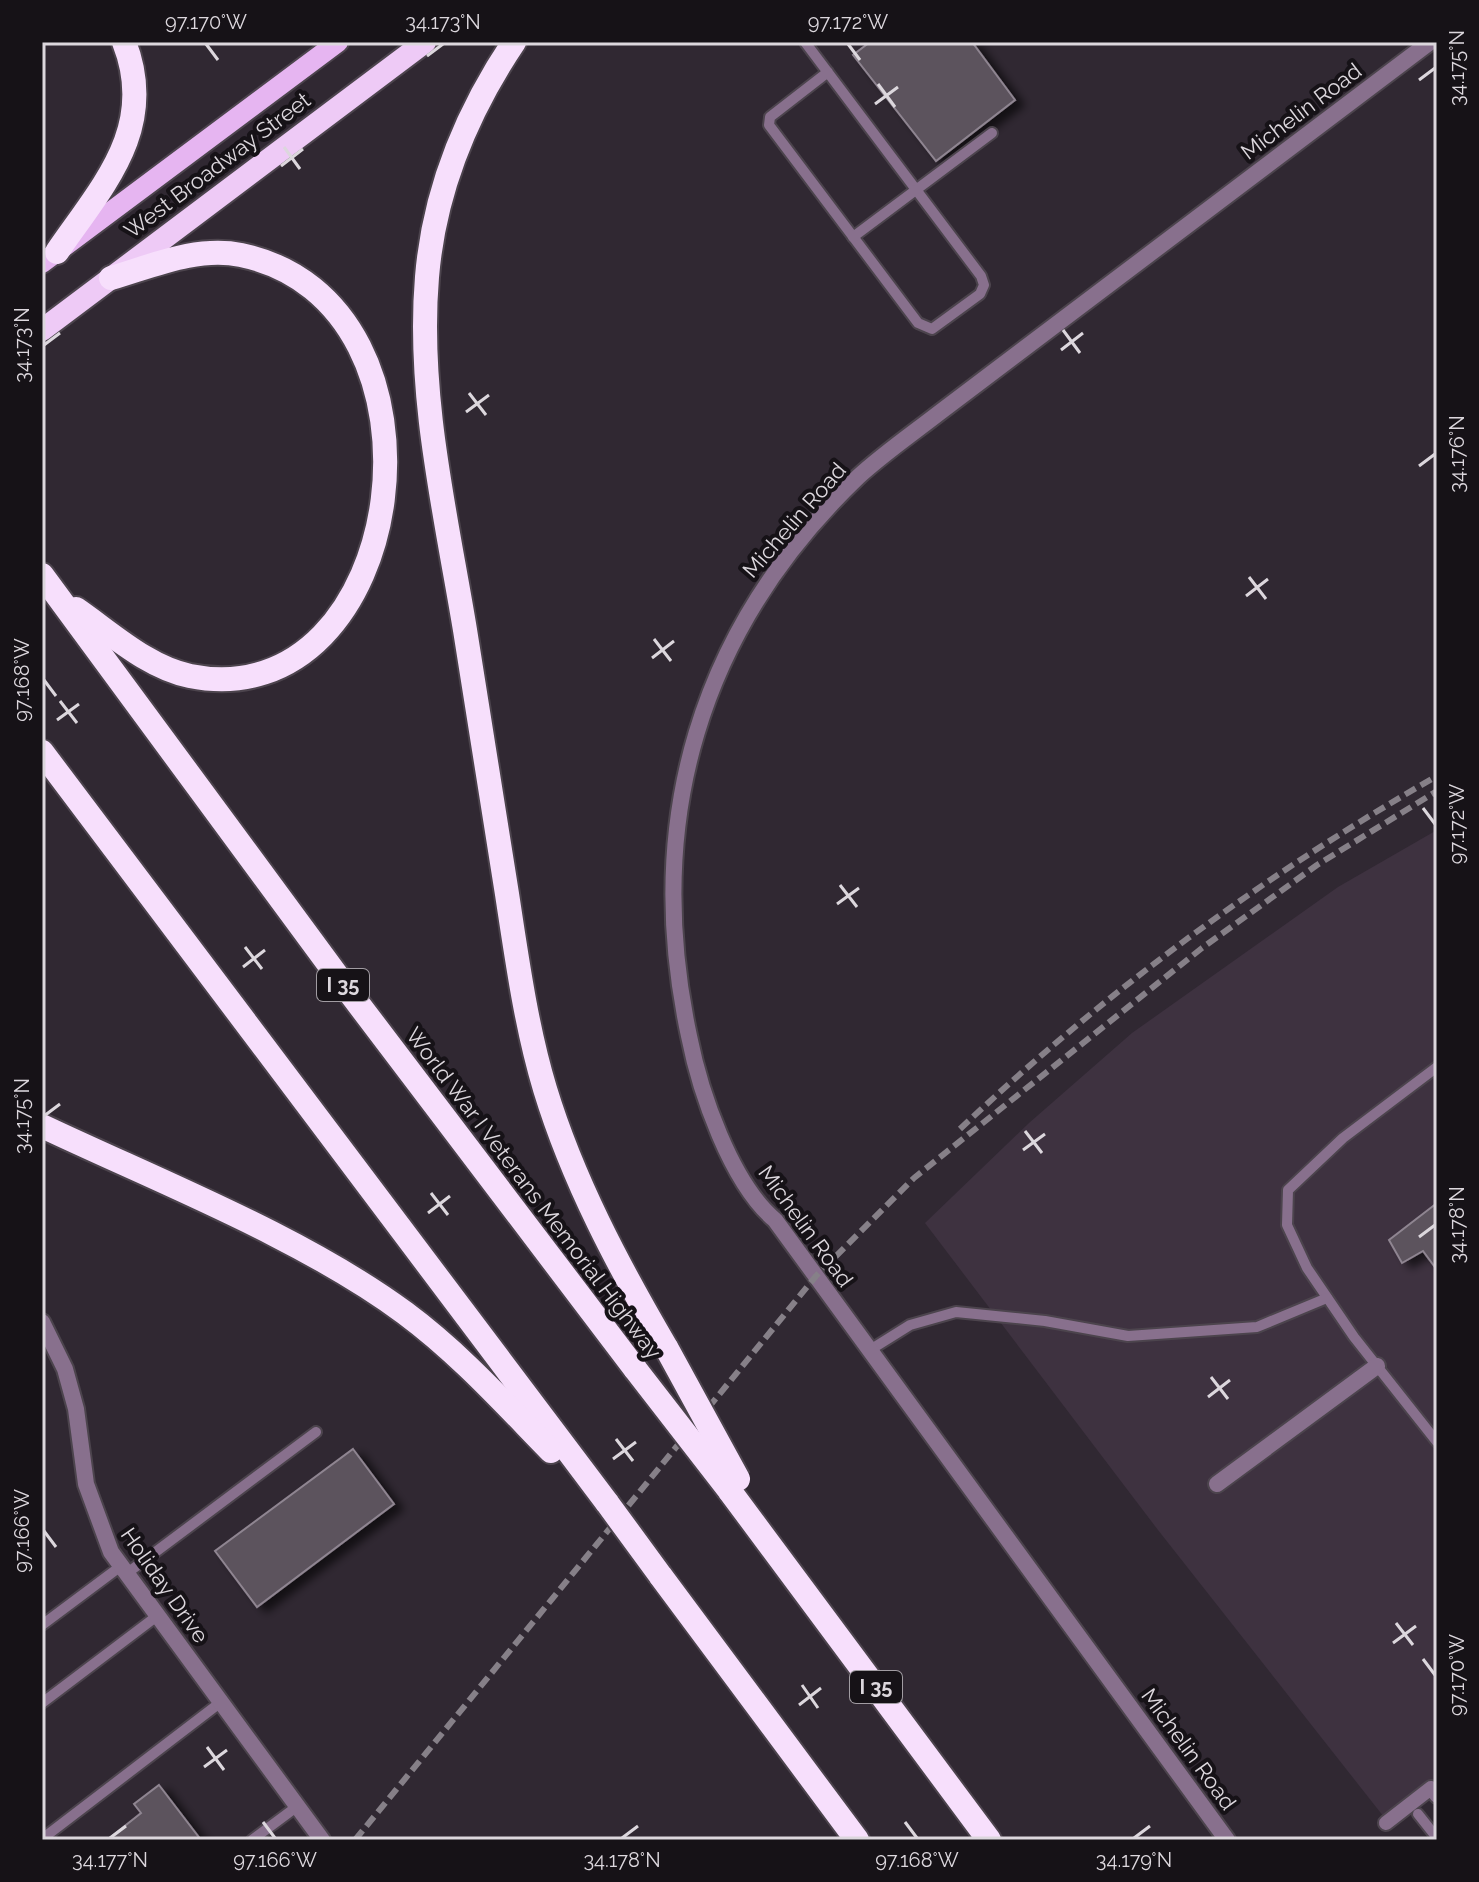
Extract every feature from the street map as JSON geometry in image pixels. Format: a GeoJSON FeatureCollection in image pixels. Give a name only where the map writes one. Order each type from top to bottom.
{"type":"FeatureCollection","features":[{"type":"Feature","properties":{"kind":"highway"},"geometry":{"type":"LineString","coordinates":[[49,258],[118,162],[133,124],[135,79],[124,42]]}},
{"type":"Feature","properties":{"kind":"highway","name":"West Broadway Street"},"geometry":{"type":"LineString","coordinates":[[42,330],[425,42]]}},
{"type":"Feature","properties":{"kind":"highway"},"geometry":{"type":"LineString","coordinates":[[514,42],[474,109],[444,187],[427,276],[424,326],[429,393],[515,946],[544,1087],[565,1148],[589,1202],[630,1286],[667,1349],[733,1484]]}},
{"type":"Feature","properties":{"kind":"highway"},"geometry":{"type":"LineString","coordinates":[[49,585],[160,667],[213,679],[252,674],[271,669],[302,651],[336,617],[371,556],[382,516],[387,447],[371,375],[342,322],[309,286],[267,263],[239,255],[212,253],[184,256],[111,278]]}},
{"type":"Feature","properties":{"kind":"highway","name":"World War I Veterans Memorial Highway"},"geometry":{"type":"LineString","coordinates":[[49,585],[344,985],[636,1370],[733,1484],[762,1534],[989,1840]]}},
{"type":"Feature","properties":{"kind":"highway"},"geometry":{"type":"LineString","coordinates":[[42,752],[568,1462]]}},
{"type":"Feature","properties":{"kind":"highway"},"geometry":{"type":"LineString","coordinates":[[42,1126],[266,1233],[366,1287],[436,1337],[608,1504],[857,1840]]}},
{"type":"Feature","properties":{"kind":"main road","name":"West Broadway Street"},"geometry":{"type":"LineString","coordinates":[[49,258],[338,42]]}},
{"type":"Feature","properties":{"kind":"street","name":"Michelin Road"},"geometry":{"type":"LineString","coordinates":[[1227,1840],[775,1220],[761,1208],[727,1146],[694,1062],[680,994],[671,885],[682,793],[696,733],[716,678],[762,588],[796,544],[859,476],[1430,42]]}},
{"type":"Feature","properties":{"kind":"street","name":"Holiday Drive"},"geometry":{"type":"LineString","coordinates":[[42,1322],[72,1392],[86,1484],[94,1513],[123,1570],[322,1840]]}},
{"type":"Feature","properties":{"kind":"street"},"geometry":{"type":"LineString","coordinates":[[1217,1484],[1377,1366]]}},
{"type":"Feature","properties":{"kind":"street"},"geometry":{"type":"LineString","coordinates":[[1386,1823],[1431,1788],[1437,1796]]}},
{"type":"Feature","properties":{"kind":"lane"},"geometry":{"type":"LineString","coordinates":[[822,42],[808,46],[828,72],[981,276],[984,285],[980,294],[932,329],[924,329],[769,125],[770,117],[777,110],[828,72]]}},
{"type":"Feature","properties":{"kind":"lane"},"geometry":{"type":"LineString","coordinates":[[853,237],[992,133]]}},
{"type":"Feature","properties":{"kind":"lane"},"geometry":{"type":"LineString","coordinates":[[1437,1067],[1343,1138],[1288,1190],[1287,1225],[1307,1268],[1327,1298],[1437,1442]]}},
{"type":"Feature","properties":{"kind":"lane"},"geometry":{"type":"LineString","coordinates":[[870,1350],[910,1325],[956,1312],[1045,1321],[1128,1336],[1257,1327],[1327,1298]]}},
{"type":"Feature","properties":{"kind":"lane"},"geometry":{"type":"LineString","coordinates":[[42,1625],[316,1432]]}},
{"type":"Feature","properties":{"kind":"lane"},"geometry":{"type":"LineString","coordinates":[[42,1703],[157,1616]]}},
{"type":"Feature","properties":{"kind":"lane"},"geometry":{"type":"LineString","coordinates":[[42,1839],[221,1702]]}},
{"type":"Feature","properties":{"kind":"lane"},"geometry":{"type":"LineString","coordinates":[[252,1840],[299,1805]]}},
{"type":"Feature","properties":{"kind":"lane"},"geometry":{"type":"LineString","coordinates":[[1418,1814],[1437,1838]]}},
{"type":"Feature","properties":{"kind":"shaded area"},"geometry":{"type":"Polygon","coordinates":[[[1437,830],[1437,1786],[1391,1826],[1158,1530],[925,1223],[1029,1123],[1132,1033],[1338,887],[1437,830]]]}},
{"type":"Feature","properties":{"kind":"building"},"geometry":{"type":"Polygon","coordinates":[[[870,42],[972,42],[1015,100],[936,161],[853,55],[870,42]]]}},
{"type":"Feature","properties":{"kind":"building"},"geometry":{"type":"Polygon","coordinates":[[[1437,1203],[1437,1270],[1423,1251],[1402,1263],[1389,1240],[1437,1203]]]}},
{"type":"Feature","properties":{"kind":"building"},"geometry":{"type":"Polygon","coordinates":[[[353,1449],[394,1504],[257,1607],[215,1551],[353,1449]]]}},
{"type":"Feature","properties":{"kind":"building"},"geometry":{"type":"Polygon","coordinates":[[[159,1785],[201,1840],[107,1840],[141,1813],[134,1804],[159,1785]]]}},
{"type":"Feature","properties":{"kind":"railway"},"geometry":{"type":"LineString","coordinates":[[960,1129],[1071,1030],[1188,938],[1310,854],[1437,776]]}},
{"type":"Feature","properties":{"kind":"railway"},"geometry":{"type":"LineString","coordinates":[[355,1840],[816,1276],[914,1178],[1202,948],[1317,865],[1437,791]]}}]}
